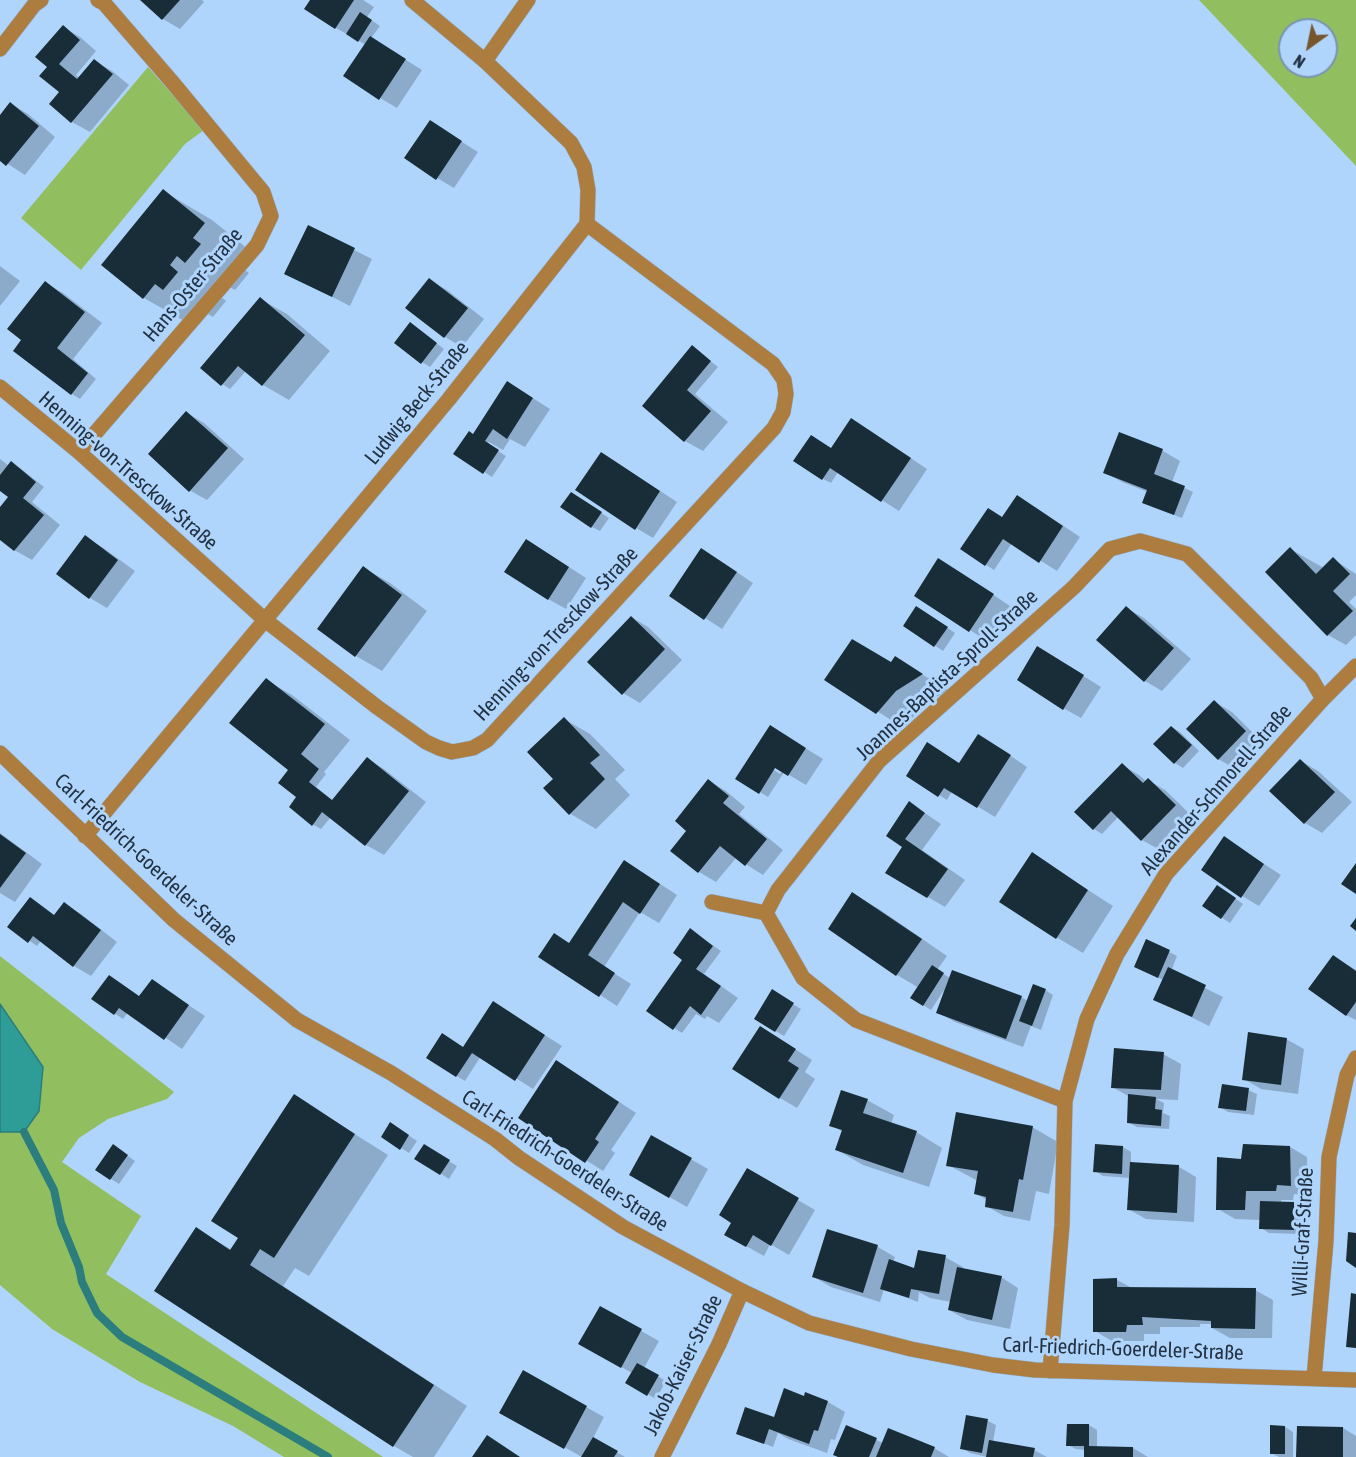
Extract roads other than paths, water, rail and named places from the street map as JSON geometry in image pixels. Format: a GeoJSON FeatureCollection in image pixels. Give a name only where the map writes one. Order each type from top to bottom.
{"type":"FeatureCollection","features":[{"type":"Feature","properties":{"kind":"street"},"geometry":{"type":"LineString","coordinates":[[0,49],[34,5],[41,0]]}},
{"type":"Feature","properties":{"kind":"street","name":"Hans-Oster-Straße"},"geometry":{"type":"LineString","coordinates":[[79,452],[257,245],[271,216],[263,192],[173,83],[104,3],[98,0]]}},
{"type":"Feature","properties":{"kind":"street"},"geometry":{"type":"LineString","coordinates":[[412,0],[485,61],[571,143],[584,167],[588,190],[587,224]]}},
{"type":"Feature","properties":{"kind":"street"},"geometry":{"type":"LineString","coordinates":[[485,61],[528,0]]}},
{"type":"Feature","properties":{"kind":"street","name":"Henning-von-Tresckow-Straße"},"geometry":{"type":"LineString","coordinates":[[0,387],[79,452],[265,620],[426,742],[452,752],[473,748],[487,741],[774,428],[783,412],[786,394],[784,380],[773,364],[587,224]]}},
{"type":"Feature","properties":{"kind":"street","name":"Ludwig-Beck-Straße"},"geometry":{"type":"LineString","coordinates":[[85,836],[449,399],[587,224]]}},
{"type":"Feature","properties":{"kind":"street","name":"Joannes-Baptista-Sproll-Straße"},"geometry":{"type":"LineString","coordinates":[[766,913],[778,890],[879,761],[1074,587],[1110,549],[1140,541],[1187,554],[1311,678],[1323,699]]}},
{"type":"Feature","properties":{"kind":"street","name":"Alexander-Schmorell-Straße"},"geometry":{"type":"LineString","coordinates":[[1050,1371],[1062,1225],[1065,1101],[1087,1019],[1117,954],[1166,874],[1323,699],[1356,666]]}},
{"type":"Feature","properties":{"kind":"street","name":"Carl-Friedrich-Goerdeler-Straße"},"geometry":{"type":"LineString","coordinates":[[0,753],[174,920],[297,1020],[392,1073],[495,1139],[519,1158],[623,1227],[742,1291],[809,1323],[911,1349],[993,1365],[1050,1371],[1356,1380]]}},
{"type":"Feature","properties":{"kind":"street"},"geometry":{"type":"LineString","coordinates":[[712,902],[766,913],[803,978],[856,1020],[1065,1101]]}},
{"type":"Feature","properties":{"kind":"street","name":"Willi-Graf-Straße"},"geometry":{"type":"LineString","coordinates":[[1314,1378],[1326,1242],[1329,1157],[1350,1091],[1347,1075],[1356,1058]]}},
{"type":"Feature","properties":{"kind":"street","name":"Jakob-Kaiser-Straße"},"geometry":{"type":"LineString","coordinates":[[662,1457],[719,1344],[742,1291]]}},
{"type":"Feature","properties":{"kind":"waterway"},"geometry":{"type":"LineString","coordinates":[[24,1132],[54,1190],[61,1223],[79,1267],[82,1282],[97,1313],[122,1337],[328,1457]]}}]}
